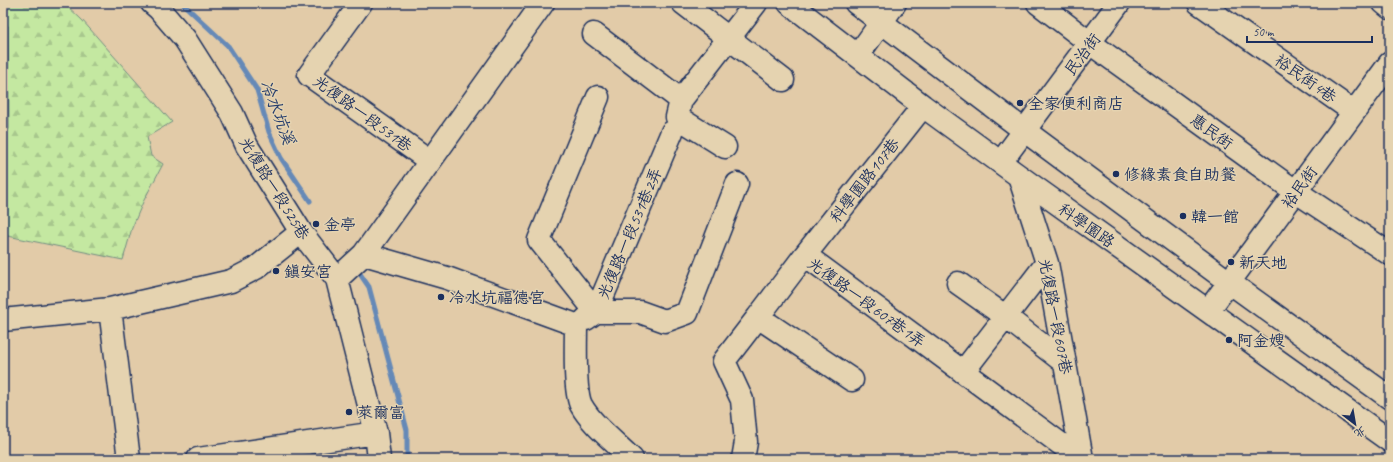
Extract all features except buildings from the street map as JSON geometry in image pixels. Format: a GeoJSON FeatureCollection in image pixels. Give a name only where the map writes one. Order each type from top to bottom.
{"type":"FeatureCollection","features":[{"type":"Feature","properties":{"kind":"street","name":"光復路一段525巷"},"geometry":{"type":"LineString","coordinates":[[152,3],[159,9],[185,40],[232,113],[247,146],[301,232],[337,280],[376,433],[379,459]]}},
{"type":"Feature","properties":{"kind":"street","name":"光復路一段531巷"},"geometry":{"type":"LineString","coordinates":[[361,3],[309,75],[430,161]]}},
{"type":"Feature","properties":{"kind":"street","name":"光復路一段531巷"},"geometry":{"type":"LineString","coordinates":[[337,280],[364,254],[542,3]]}},
{"type":"Feature","properties":{"kind":"street"},"geometry":{"type":"LineString","coordinates":[[683,3],[783,80]]}},
{"type":"Feature","properties":{"kind":"street"},"geometry":{"type":"LineString","coordinates":[[725,147],[677,116],[682,100],[756,3]]}},
{"type":"Feature","properties":{"kind":"street","name":"科學園路"},"geometry":{"type":"LineString","coordinates":[[789,3],[923,106],[1018,176],[1390,442]]}},
{"type":"Feature","properties":{"kind":"street"},"geometry":{"type":"LineString","coordinates":[[856,3],[1024,131],[1390,398]]}},
{"type":"Feature","properties":{"kind":"street"},"geometry":{"type":"LineString","coordinates":[[858,55],[895,3]]}},
{"type":"Feature","properties":{"kind":"street","name":"惠民街"},"geometry":{"type":"LineString","coordinates":[[1038,3],[1090,43],[1295,191],[1390,254]]}},
{"type":"Feature","properties":{"kind":"street","name":"民治街"},"geometry":{"type":"LineString","coordinates":[[1001,162],[1120,3]]}},
{"type":"Feature","properties":{"kind":"street","name":"裕民街4巷"},"geometry":{"type":"LineString","coordinates":[[1199,3],[1354,112]]}},
{"type":"Feature","properties":{"kind":"street"},"geometry":{"type":"LineString","coordinates":[[1384,3],[1390,8]]}},
{"type":"Feature","properties":{"kind":"street"},"geometry":{"type":"LineString","coordinates":[[594,34],[682,100]]}},
{"type":"Feature","properties":{"kind":"street","name":"裕民街"},"geometry":{"type":"LineString","coordinates":[[1208,311],[1390,63]]}},
{"type":"Feature","properties":{"kind":"street"},"geometry":{"type":"LineString","coordinates":[[598,97],[539,240],[596,312],[640,312],[665,321],[687,313],[737,184]]}},
{"type":"Feature","properties":{"kind":"street","name":"科學園路107巷"},"geometry":{"type":"LineString","coordinates":[[805,255],[923,106]]}},
{"type":"Feature","properties":{"kind":"street","name":"光復路一段531巷2弄"},"geometry":{"type":"LineString","coordinates":[[576,325],[596,312],[672,132]]}},
{"type":"Feature","properties":{"kind":"street","name":"光復路一段607巷"},"geometry":{"type":"LineString","coordinates":[[1018,176],[1048,263],[1081,459]]}},
{"type":"Feature","properties":{"kind":"street"},"geometry":{"type":"LineString","coordinates":[[3,320],[110,309],[231,281],[256,268],[301,232]]}},
{"type":"Feature","properties":{"kind":"street"},"geometry":{"type":"LineString","coordinates":[[364,254],[447,278],[576,325],[576,382],[580,404],[591,420],[632,459]]}},
{"type":"Feature","properties":{"kind":"street","name":"光復路一段607巷1弄"},"geometry":{"type":"LineString","coordinates":[[743,459],[746,442],[742,400],[724,361],[805,255],[1081,459]]}},
{"type":"Feature","properties":{"kind":"street"},"geometry":{"type":"LineString","coordinates":[[963,372],[1048,263]]}},
{"type":"Feature","properties":{"kind":"street"},"geometry":{"type":"LineString","coordinates":[[958,283],[1006,317],[1065,363]]}},
{"type":"Feature","properties":{"kind":"street"},"geometry":{"type":"LineString","coordinates":[[110,309],[129,459]]}},
{"type":"Feature","properties":{"kind":"street"},"geometry":{"type":"LineString","coordinates":[[758,317],[852,380]]}},
{"type":"Feature","properties":{"kind":"street"},"geometry":{"type":"LineString","coordinates":[[198,459],[376,433]]}},
{"type":"Feature","properties":{"kind":"green space"},"geometry":{"type":"Polygon","coordinates":[[[3,3],[64,3],[82,20],[172,122],[147,137],[151,156],[163,164],[143,202],[132,228],[123,260],[3,235],[3,137],[9,129],[8,26],[3,20],[3,3]]]}},
{"type":"Feature","properties":{"kind":"waterway","name":"冷水坑溪"},"geometry":{"type":"LineString","coordinates":[[182,3],[228,46],[257,90],[269,132],[281,158],[310,201]]}},
{"type":"Feature","properties":{"kind":"waterway","name":"冷水坑溪"},"geometry":{"type":"LineString","coordinates":[[356,268],[369,287],[407,430],[407,459]]}},
{"type":"Feature","properties":{"kind":"place","name":"全家便利商店"},"geometry":{"type":"Point","coordinates":[1020,103]}},
{"type":"Feature","properties":{"kind":"place","name":"修緣素食自助餐"},"geometry":{"type":"Point","coordinates":[1116,174]}},
{"type":"Feature","properties":{"kind":"place","name":"韓一館"},"geometry":{"type":"Point","coordinates":[1183,216]}},
{"type":"Feature","properties":{"kind":"place","name":"金亭"},"geometry":{"type":"Point","coordinates":[316,224]}},
{"type":"Feature","properties":{"kind":"place","name":"新天地"},"geometry":{"type":"Point","coordinates":[1231,262]}},
{"type":"Feature","properties":{"kind":"place","name":"鎮安宮"},"geometry":{"type":"Point","coordinates":[276,271]}},
{"type":"Feature","properties":{"kind":"place","name":"冷水坑福德宮"},"geometry":{"type":"Point","coordinates":[441,297]}},
{"type":"Feature","properties":{"kind":"place","name":"阿金嫂"},"geometry":{"type":"Point","coordinates":[1229,340]}},
{"type":"Feature","properties":{"kind":"place","name":"萊爾富"},"geometry":{"type":"Point","coordinates":[349,412]}}]}
